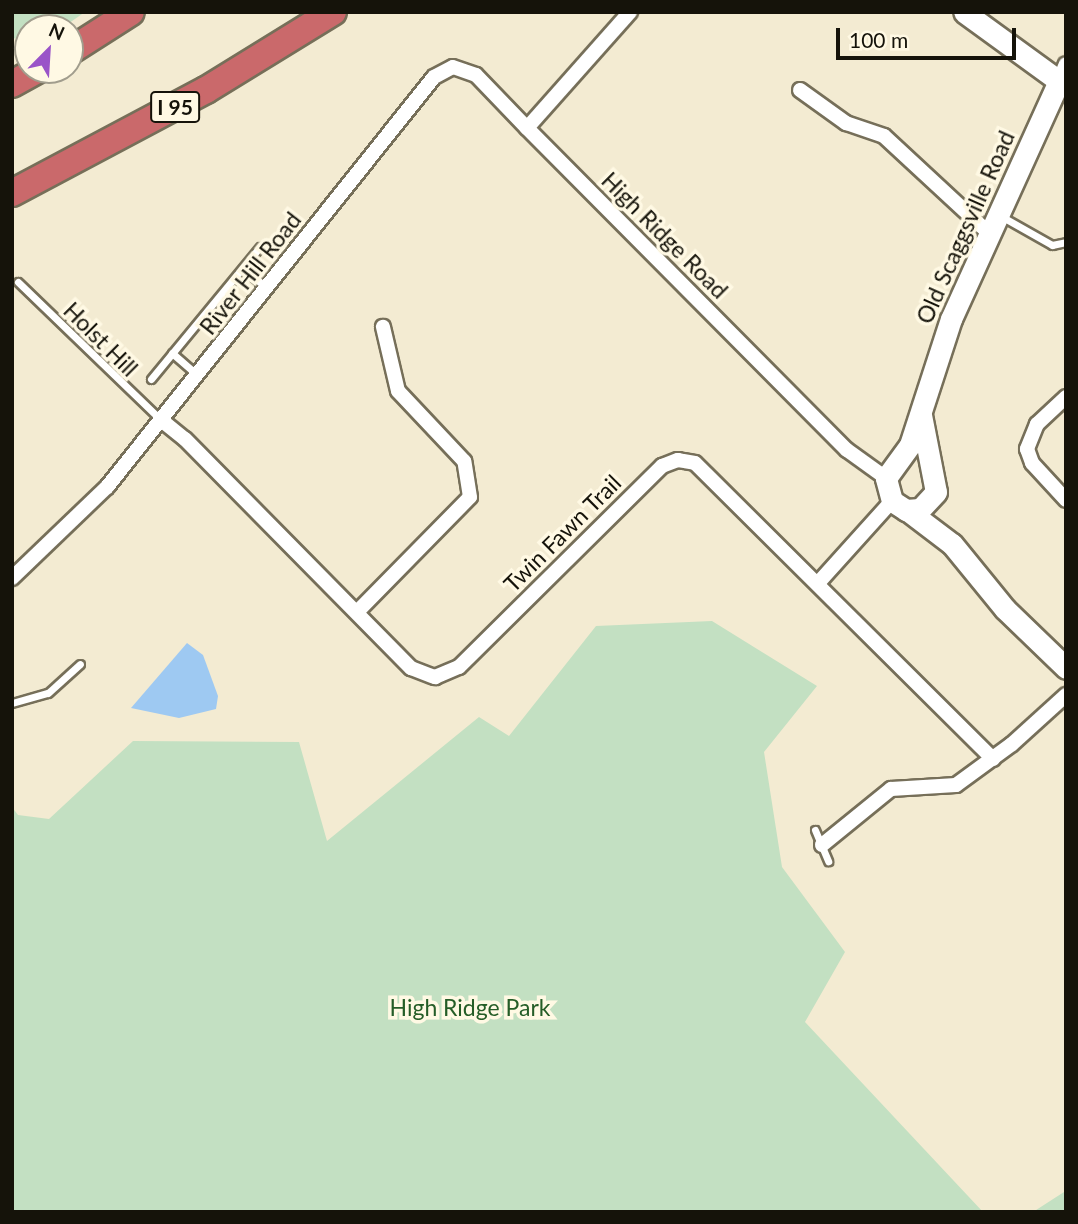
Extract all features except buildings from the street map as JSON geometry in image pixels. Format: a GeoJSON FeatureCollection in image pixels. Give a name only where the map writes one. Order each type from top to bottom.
{"type":"FeatureCollection","features":[{"type":"Feature","properties":{"kind":"highway"},"geometry":{"type":"LineString","coordinates":[[84,42],[131,12]]}},
{"type":"Feature","properties":{"kind":"highway","name":"I 95"},"geometry":{"type":"LineString","coordinates":[[12,193],[206,90],[333,12]]}},
{"type":"Feature","properties":{"kind":"street"},"geometry":{"type":"LineString","coordinates":[[527,128],[630,12]]}},
{"type":"Feature","properties":{"kind":"street"},"geometry":{"type":"LineString","coordinates":[[964,12],[1062,72]]}},
{"type":"Feature","properties":{"kind":"street","name":"River Hill Road"},"geometry":{"type":"LineString","coordinates":[[12,578],[92,503],[198,376],[442,71],[464,69],[476,75],[527,128]]}},
{"type":"Feature","properties":{"kind":"street","name":"Old Scaggsville Road"},"geometry":{"type":"LineString","coordinates":[[890,470],[910,445],[947,329],[1062,72]]}},
{"type":"Feature","properties":{"kind":"street"},"geometry":{"type":"LineString","coordinates":[[800,90],[846,123],[884,136],[994,224]]}},
{"type":"Feature","properties":{"kind":"street","name":"High Ridge Road"},"geometry":{"type":"LineString","coordinates":[[527,128],[847,450],[890,470]]}},
{"type":"Feature","properties":{"kind":"street"},"geometry":{"type":"LineString","coordinates":[[357,612],[470,497],[464,461],[398,391],[383,327]]}},
{"type":"Feature","properties":{"kind":"street"},"geometry":{"type":"LineString","coordinates":[[1066,397],[1037,424],[1027,449],[1038,471],[1066,500]]}},
{"type":"Feature","properties":{"kind":"street"},"geometry":{"type":"LineString","coordinates":[[921,415],[952,544]]}},
{"type":"Feature","properties":{"kind":"street","name":"Twin Fawn Trail"},"geometry":{"type":"LineString","coordinates":[[160,419],[186,439],[419,673],[435,677],[451,672],[662,466],[678,460],[702,468],[819,582],[993,759]]}},
{"type":"Feature","properties":{"kind":"street"},"geometry":{"type":"LineString","coordinates":[[936,482],[917,458],[890,470],[899,505],[952,544],[1005,609],[1066,668]]}},
{"type":"Feature","properties":{"kind":"street"},"geometry":{"type":"LineString","coordinates":[[819,582],[899,505],[929,503],[936,482]]}},
{"type":"Feature","properties":{"kind":"street"},"geometry":{"type":"LineString","coordinates":[[822,845],[891,789],[956,785],[993,759],[1066,695]]}},
{"type":"Feature","properties":{"kind":"lane"},"geometry":{"type":"LineString","coordinates":[[994,224],[1052,245],[1066,243]]}},
{"type":"Feature","properties":{"kind":"lane"},"geometry":{"type":"LineString","coordinates":[[151,379],[260,247]]}},
{"type":"Feature","properties":{"kind":"lane"},"geometry":{"type":"LineString","coordinates":[[243,268],[267,287]]}},
{"type":"Feature","properties":{"kind":"lane","name":"Holst Hill"},"geometry":{"type":"LineString","coordinates":[[18,282],[160,419]]}},
{"type":"Feature","properties":{"kind":"lane"},"geometry":{"type":"LineString","coordinates":[[172,354],[198,376]]}},
{"type":"Feature","properties":{"kind":"lane"},"geometry":{"type":"LineString","coordinates":[[12,703],[48,693],[80,664]]}},
{"type":"Feature","properties":{"kind":"lane"},"geometry":{"type":"LineString","coordinates":[[815,830],[828,861]]}},
{"type":"Feature","properties":{"kind":"green space"},"geometry":{"type":"Polygon","coordinates":[[[12,12],[85,12],[14,14],[12,38],[12,12]]]}},
{"type":"Feature","properties":{"kind":"green space","name":"High Ridge Park"},"geometry":{"type":"Polygon","coordinates":[[[712,621],[817,686],[764,752],[782,867],[845,952],[805,1022],[983,1212],[12,1212],[12,807],[18,815],[49,819],[133,741],[299,742],[327,841],[479,717],[509,736],[596,626],[712,621]]]}},
{"type":"Feature","properties":{"kind":"green space"},"geometry":{"type":"Polygon","coordinates":[[[1064,1192],[1066,1212],[1033,1212],[1064,1192]]]}},
{"type":"Feature","properties":{"kind":"water"},"geometry":{"type":"Polygon","coordinates":[[[187,643],[203,655],[218,696],[216,709],[179,718],[131,708],[187,643]]]}}]}
